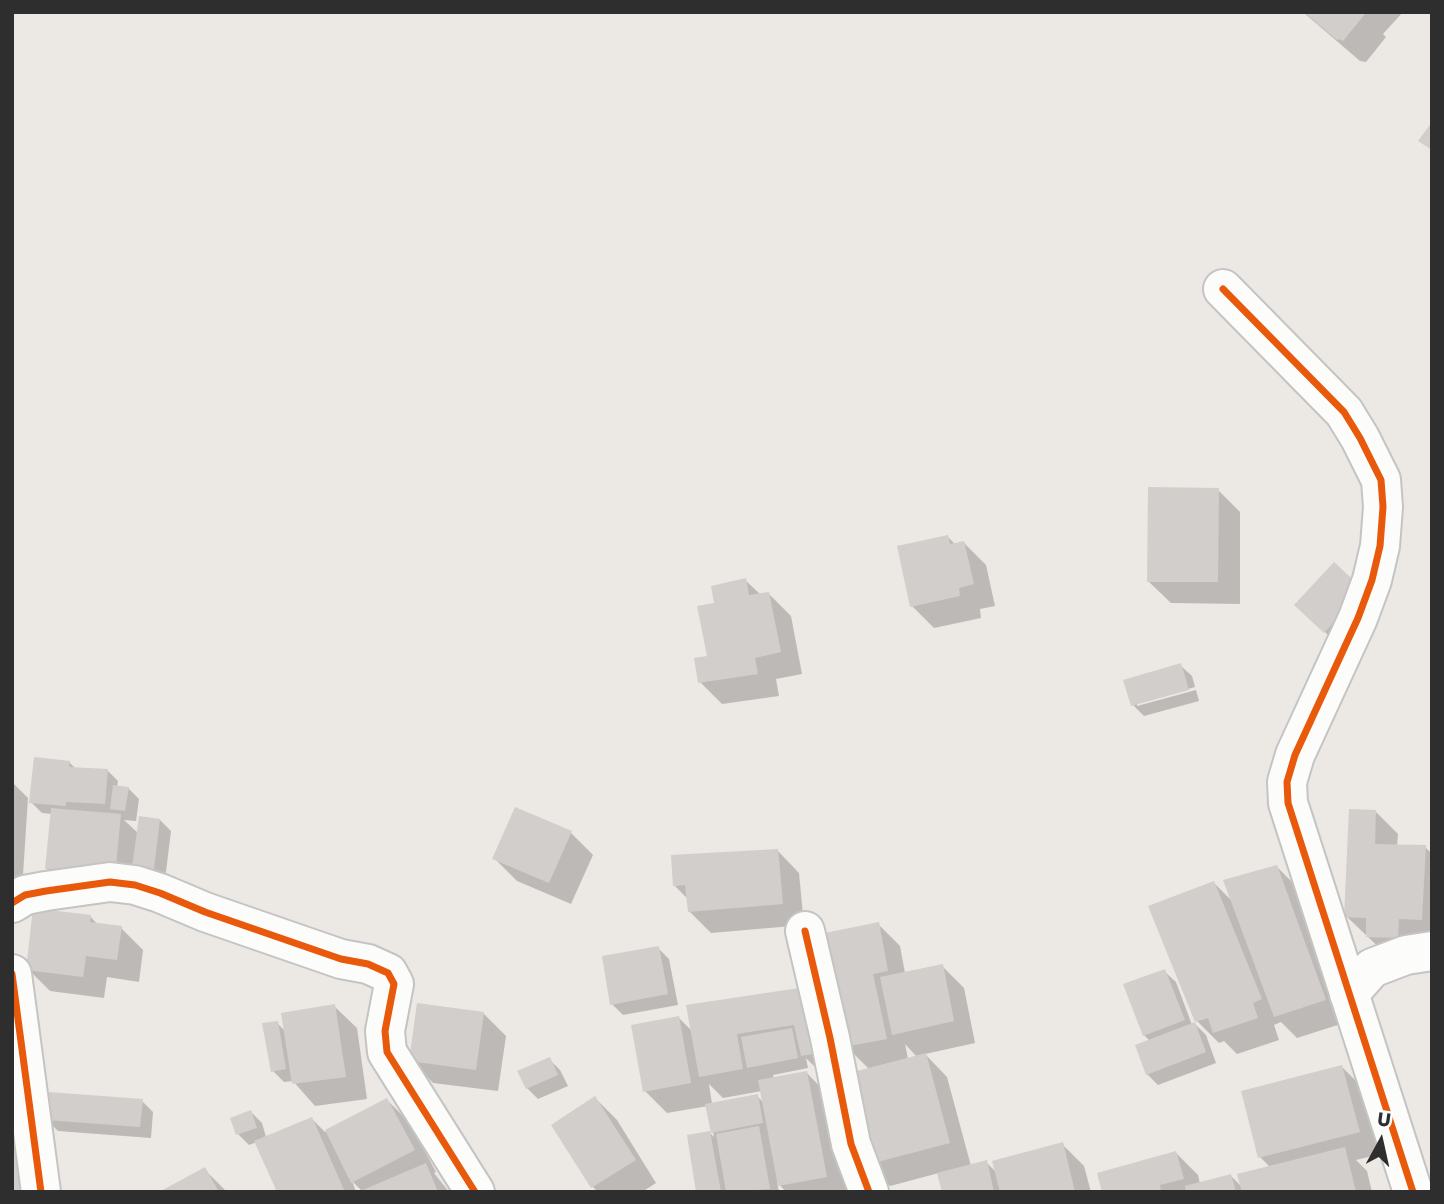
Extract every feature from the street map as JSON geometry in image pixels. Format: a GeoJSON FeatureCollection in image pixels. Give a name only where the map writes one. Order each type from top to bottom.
{"type":"FeatureCollection","features":[{"type":"Feature","properties":{"kind":"street"},"geometry":{"type":"LineString","coordinates":[[1223,289],[1344,412],[1381,480],[1383,508],[1380,546],[1372,580],[1359,618],[1295,755],[1287,782],[1293,826],[1413,1192]]}},
{"type":"Feature","properties":{"kind":"street"},"geometry":{"type":"LineString","coordinates":[[12,903],[25,895],[46,891],[110,882],[135,885],[341,959],[368,964],[388,974],[394,984],[385,1031],[387,1052],[475,1192]]}},
{"type":"Feature","properties":{"kind":"street"},"geometry":{"type":"LineString","coordinates":[[805,931],[851,1144],[869,1192]]}},
{"type":"Feature","properties":{"kind":"street"},"geometry":{"type":"LineString","coordinates":[[1349,994],[1372,968],[1406,955],[1432,951]]}},
{"type":"Feature","properties":{"kind":"street"},"geometry":{"type":"LineString","coordinates":[[12,974],[41,1192]]}},
{"type":"Feature","properties":{"kind":"building"},"geometry":{"type":"Polygon","coordinates":[[[1304,12],[1365,14],[1343,41],[1337,40],[1304,12]]]}},
{"type":"Feature","properties":{"kind":"building"},"geometry":{"type":"Polygon","coordinates":[[[1432,122],[1432,150],[1418,141],[1432,122]]]}},
{"type":"Feature","properties":{"kind":"building"},"geometry":{"type":"Polygon","coordinates":[[[1148,487],[1219,488],[1218,582],[1147,582],[1148,487]]]}},
{"type":"Feature","properties":{"kind":"building"},"geometry":{"type":"Polygon","coordinates":[[[948,535],[950,544],[964,541],[974,584],[959,588],[960,596],[910,607],[897,546],[948,535]]]}},
{"type":"Feature","properties":{"kind":"building"},"geometry":{"type":"Polygon","coordinates":[[[1334,562],[1363,589],[1324,633],[1294,605],[1334,562]]]}},
{"type":"Feature","properties":{"kind":"building"},"geometry":{"type":"Polygon","coordinates":[[[746,578],[749,595],[769,592],[781,652],[755,658],[758,674],[698,683],[694,658],[707,656],[697,606],[714,603],[711,586],[746,578]]]}},
{"type":"Feature","properties":{"kind":"building"},"geometry":{"type":"Polygon","coordinates":[[[1181,663],[1189,690],[1131,706],[1123,680],[1181,663]]]}},
{"type":"Feature","properties":{"kind":"building"},"geometry":{"type":"Polygon","coordinates":[[[34,757],[70,761],[69,767],[108,769],[105,804],[66,802],[66,806],[29,803],[34,757]]]}},
{"type":"Feature","properties":{"kind":"building"},"geometry":{"type":"Polygon","coordinates":[[[113,785],[129,787],[125,811],[110,809],[113,785]]]}},
{"type":"Feature","properties":{"kind":"building"},"geometry":{"type":"Polygon","coordinates":[[[515,807],[572,831],[549,883],[492,859],[515,807]]]}},
{"type":"Feature","properties":{"kind":"building"},"geometry":{"type":"Polygon","coordinates":[[[51,808],[121,814],[115,876],[45,869],[51,808]]]}},
{"type":"Feature","properties":{"kind":"building"},"geometry":{"type":"Polygon","coordinates":[[[1349,809],[1376,810],[1375,844],[1426,845],[1422,920],[1399,919],[1398,938],[1366,937],[1366,918],[1344,917],[1349,809]]]}},
{"type":"Feature","properties":{"kind":"building"},"geometry":{"type":"Polygon","coordinates":[[[139,816],[160,819],[153,877],[131,875],[139,816]]]}},
{"type":"Feature","properties":{"kind":"building"},"geometry":{"type":"Polygon","coordinates":[[[778,849],[783,904],[688,912],[685,885],[673,886],[671,855],[778,849]]]}},
{"type":"Feature","properties":{"kind":"building"},"geometry":{"type":"Polygon","coordinates":[[[1277,865],[1326,1000],[1274,1017],[1223,880],[1277,865]]]}},
{"type":"Feature","properties":{"kind":"building"},"geometry":{"type":"Polygon","coordinates":[[[1214,881],[1262,999],[1253,1003],[1258,1018],[1213,1033],[1208,1018],[1195,1022],[1148,906],[1214,881]]]}},
{"type":"Feature","properties":{"kind":"building"},"geometry":{"type":"Polygon","coordinates":[[[33,908],[91,915],[90,922],[122,926],[117,960],[86,956],[83,977],[26,970],[33,908]]]}},
{"type":"Feature","properties":{"kind":"building"},"geometry":{"type":"Polygon","coordinates":[[[879,922],[888,971],[873,974],[887,1039],[844,1047],[820,934],[879,922]]]}},
{"type":"Feature","properties":{"kind":"building"},"geometry":{"type":"Polygon","coordinates":[[[659,946],[668,994],[610,1005],[602,956],[659,946]]]}},
{"type":"Feature","properties":{"kind":"building"},"geometry":{"type":"Polygon","coordinates":[[[943,964],[954,1021],[892,1035],[880,977],[943,964]]]}},
{"type":"Feature","properties":{"kind":"building"},"geometry":{"type":"Polygon","coordinates":[[[1165,969],[1185,1020],[1143,1036],[1123,984],[1165,969]]]}},
{"type":"Feature","properties":{"kind":"building"},"geometry":{"type":"Polygon","coordinates":[[[806,987],[818,1053],[801,1056],[794,1025],[737,1034],[743,1069],[699,1077],[686,1005],[806,987]]]}},
{"type":"Feature","properties":{"kind":"building"},"geometry":{"type":"Polygon","coordinates":[[[417,1003],[484,1012],[476,1070],[409,1061],[417,1003]]]}},
{"type":"Feature","properties":{"kind":"building"},"geometry":{"type":"Polygon","coordinates":[[[335,1004],[346,1077],[292,1084],[281,1013],[335,1004]]]}},
{"type":"Feature","properties":{"kind":"building"},"geometry":{"type":"Polygon","coordinates":[[[679,1016],[691,1083],[643,1092],[631,1025],[679,1016]]]}},
{"type":"Feature","properties":{"kind":"building"},"geometry":{"type":"Polygon","coordinates":[[[278,1021],[286,1069],[271,1072],[262,1023],[278,1021]]]}},
{"type":"Feature","properties":{"kind":"building"},"geometry":{"type":"Polygon","coordinates":[[[1195,1022],[1206,1052],[1146,1075],[1135,1045],[1195,1022]]]}},
{"type":"Feature","properties":{"kind":"building"},"geometry":{"type":"Polygon","coordinates":[[[792,1028],[798,1058],[747,1068],[741,1037],[792,1028]]]}},
{"type":"Feature","properties":{"kind":"building"},"geometry":{"type":"Polygon","coordinates":[[[926,1053],[950,1143],[866,1165],[842,1075],[926,1053]]]}},
{"type":"Feature","properties":{"kind":"building"},"geometry":{"type":"Polygon","coordinates":[[[550,1057],[558,1075],[526,1089],[517,1071],[550,1057]]]}},
{"type":"Feature","properties":{"kind":"building"},"geometry":{"type":"Polygon","coordinates":[[[1342,1065],[1360,1132],[1258,1158],[1241,1091],[1342,1065]]]}},
{"type":"Feature","properties":{"kind":"building"},"geometry":{"type":"Polygon","coordinates":[[[807,1071],[827,1177],[778,1186],[758,1080],[807,1071]]]}},
{"type":"Feature","properties":{"kind":"building"},"geometry":{"type":"Polygon","coordinates":[[[48,1092],[143,1099],[140,1127],[46,1120],[48,1092]]]}},
{"type":"Feature","properties":{"kind":"building"},"geometry":{"type":"Polygon","coordinates":[[[758,1094],[763,1123],[711,1133],[705,1104],[758,1094]]]}},
{"type":"Feature","properties":{"kind":"building"},"geometry":{"type":"Polygon","coordinates":[[[595,1096],[636,1160],[591,1188],[551,1125],[595,1096]]]}},
{"type":"Feature","properties":{"kind":"building"},"geometry":{"type":"Polygon","coordinates":[[[387,1098],[415,1150],[351,1183],[325,1130],[387,1098]]]}},
{"type":"Feature","properties":{"kind":"building"},"geometry":{"type":"Polygon","coordinates":[[[251,1110],[257,1128],[236,1135],[230,1118],[251,1110]]]}},
{"type":"Feature","properties":{"kind":"building"},"geometry":{"type":"Polygon","coordinates":[[[312,1117],[345,1192],[277,1192],[254,1141],[312,1117]]]}},
{"type":"Feature","properties":{"kind":"building"},"geometry":{"type":"Polygon","coordinates":[[[759,1126],[770,1189],[726,1192],[716,1134],[759,1126]]]}},
{"type":"Feature","properties":{"kind":"building"},"geometry":{"type":"Polygon","coordinates":[[[710,1131],[721,1192],[696,1192],[687,1135],[710,1131]]]}},
{"type":"Feature","properties":{"kind":"building"},"geometry":{"type":"Polygon","coordinates":[[[20,1140],[30,1192],[12,1192],[12,1141],[20,1140]]]}},
{"type":"Feature","properties":{"kind":"building"},"geometry":{"type":"Polygon","coordinates":[[[1063,1142],[1075,1192],[1000,1192],[992,1161],[1063,1142]]]}},
{"type":"Feature","properties":{"kind":"building"},"geometry":{"type":"Polygon","coordinates":[[[1345,1147],[1356,1192],[1242,1192],[1237,1174],[1345,1147]]]}},
{"type":"Feature","properties":{"kind":"building"},"geometry":{"type":"Polygon","coordinates":[[[1176,1151],[1184,1179],[1160,1185],[1161,1192],[1102,1192],[1097,1173],[1176,1151]]]}},
{"type":"Feature","properties":{"kind":"building"},"geometry":{"type":"Polygon","coordinates":[[[987,1160],[994,1192],[942,1192],[937,1173],[987,1160]]]}},
{"type":"Feature","properties":{"kind":"building"},"geometry":{"type":"Polygon","coordinates":[[[426,1163],[438,1192],[358,1192],[426,1163]]]}},
{"type":"Feature","properties":{"kind":"building"},"geometry":{"type":"Polygon","coordinates":[[[205,1167],[219,1192],[159,1192],[205,1167]]]}},
{"type":"Feature","properties":{"kind":"building"},"geometry":{"type":"Polygon","coordinates":[[[1231,1174],[1236,1192],[1186,1192],[1185,1186],[1231,1174]]]}},
{"type":"Feature","properties":{"kind":"cycle path"},"geometry":{"type":"LineString","coordinates":[[1223,289],[1344,412],[1381,480],[1383,507],[1380,546],[1372,580],[1358,618],[1295,755],[1287,782],[1288,803],[1413,1192]]}},
{"type":"Feature","properties":{"kind":"cycle path"},"geometry":{"type":"LineString","coordinates":[[12,903],[25,895],[46,891],[110,882],[135,885],[205,912],[341,959],[368,964],[388,973],[394,984],[385,1031],[387,1052],[475,1192]]}},
{"type":"Feature","properties":{"kind":"cycle path"},"geometry":{"type":"LineString","coordinates":[[805,931],[851,1144],[869,1192]]}},
{"type":"Feature","properties":{"kind":"cycle path"},"geometry":{"type":"LineString","coordinates":[[12,974],[41,1192]]}}]}
